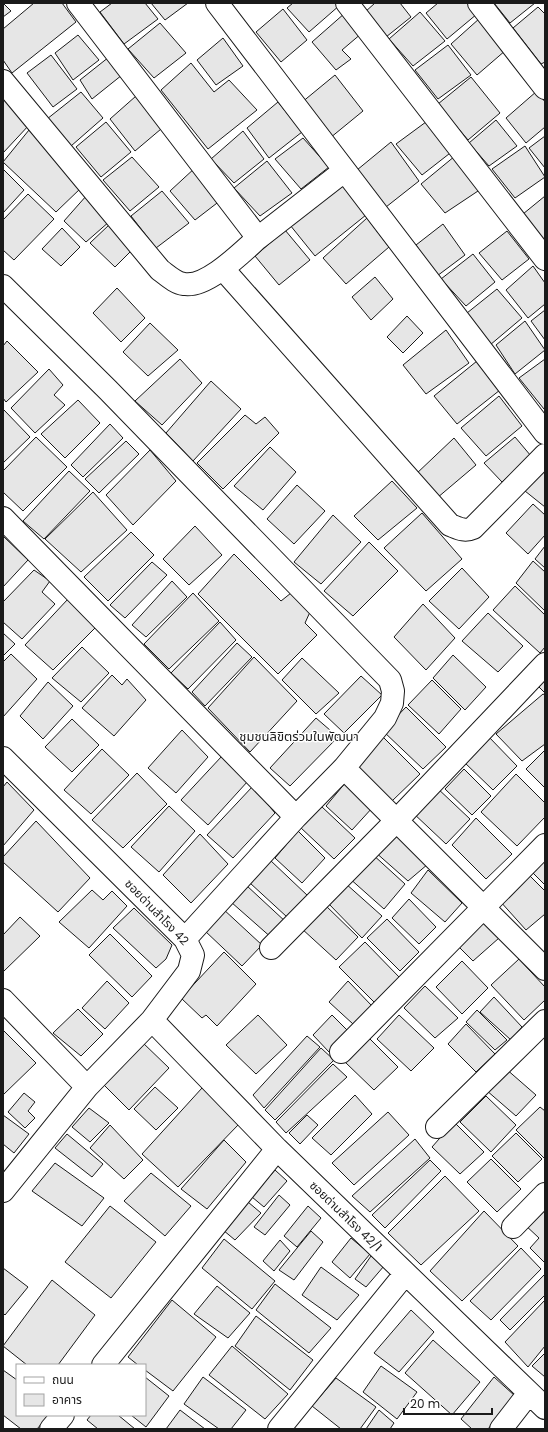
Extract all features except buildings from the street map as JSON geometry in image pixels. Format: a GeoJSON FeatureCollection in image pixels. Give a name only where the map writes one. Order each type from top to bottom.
{"type":"FeatureCollection","features":[{"type":"Feature","properties":{"kind":"street"},"geometry":{"type":"LineString","coordinates":[[78,3],[258,238]]}},
{"type":"Feature","properties":{"kind":"street"},"geometry":{"type":"LineString","coordinates":[[217,3],[545,434]]}},
{"type":"Feature","properties":{"kind":"street"},"geometry":{"type":"LineString","coordinates":[[347,3],[545,259]]}},
{"type":"Feature","properties":{"kind":"street"},"geometry":{"type":"LineString","coordinates":[[479,3],[545,88]]}},
{"type":"Feature","properties":{"kind":"street"},"geometry":{"type":"LineString","coordinates":[[3,81],[160,270],[173,280],[184,284],[194,284],[223,269],[258,238],[344,171]]}},
{"type":"Feature","properties":{"kind":"street"},"geometry":{"type":"LineString","coordinates":[[223,269],[450,525],[468,531],[473,528],[545,455]]}},
{"type":"Feature","properties":{"kind":"street"},"geometry":{"type":"LineString","coordinates":[[3,286],[108,390],[390,680],[394,691],[385,718],[344,768],[296,817],[185,939]]}},
{"type":"Feature","properties":{"kind":"street"},"geometry":{"type":"LineString","coordinates":[[3,518],[296,817]]}},
{"type":"Feature","properties":{"kind":"street"},"geometry":{"type":"LineString","coordinates":[[270,948],[396,821],[545,664]]}},
{"type":"Feature","properties":{"kind":"street","name":"ซอยด่านสำโรง 42"},"geometry":{"type":"LineString","coordinates":[[3,758],[185,939],[193,955],[192,964],[189,971],[152,1020],[87,1087],[3,1191]]}},
{"type":"Feature","properties":{"kind":"street"},"geometry":{"type":"LineString","coordinates":[[344,768],[545,969]]}},
{"type":"Feature","properties":{"kind":"street"},"geometry":{"type":"LineString","coordinates":[[341,1052],[545,846]]}},
{"type":"Feature","properties":{"kind":"street"},"geometry":{"type":"LineString","coordinates":[[3,1000],[87,1087]]}},
{"type":"Feature","properties":{"kind":"street","name":"ซอยด่านสำโรง 42/1"},"geometry":{"type":"LineString","coordinates":[[152,1020],[277,1149],[545,1408]]}},
{"type":"Feature","properties":{"kind":"street"},"geometry":{"type":"LineString","coordinates":[[436,1127],[545,1021]]}},
{"type":"Feature","properties":{"kind":"street"},"geometry":{"type":"LineString","coordinates":[[104,1364],[277,1149]]}},
{"type":"Feature","properties":{"kind":"street"},"geometry":{"type":"LineString","coordinates":[[513,1227],[545,1194]]}},
{"type":"Feature","properties":{"kind":"street"},"geometry":{"type":"LineString","coordinates":[[279,1429],[405,1274]]}},
{"type":"Feature","properties":{"kind":"street"},"geometry":{"type":"LineString","coordinates":[[501,1429],[529,1393]]}},
{"type":"Feature","properties":{"kind":"street"},"geometry":{"type":"LineString","coordinates":[[51,1429],[62,1416]]}},
{"type":"Feature","properties":{"kind":"district","name":"ชุมชนลิขิตร่วมในพัฒนา"},"geometry":{"type":"Point","coordinates":[299,736]}}]}
